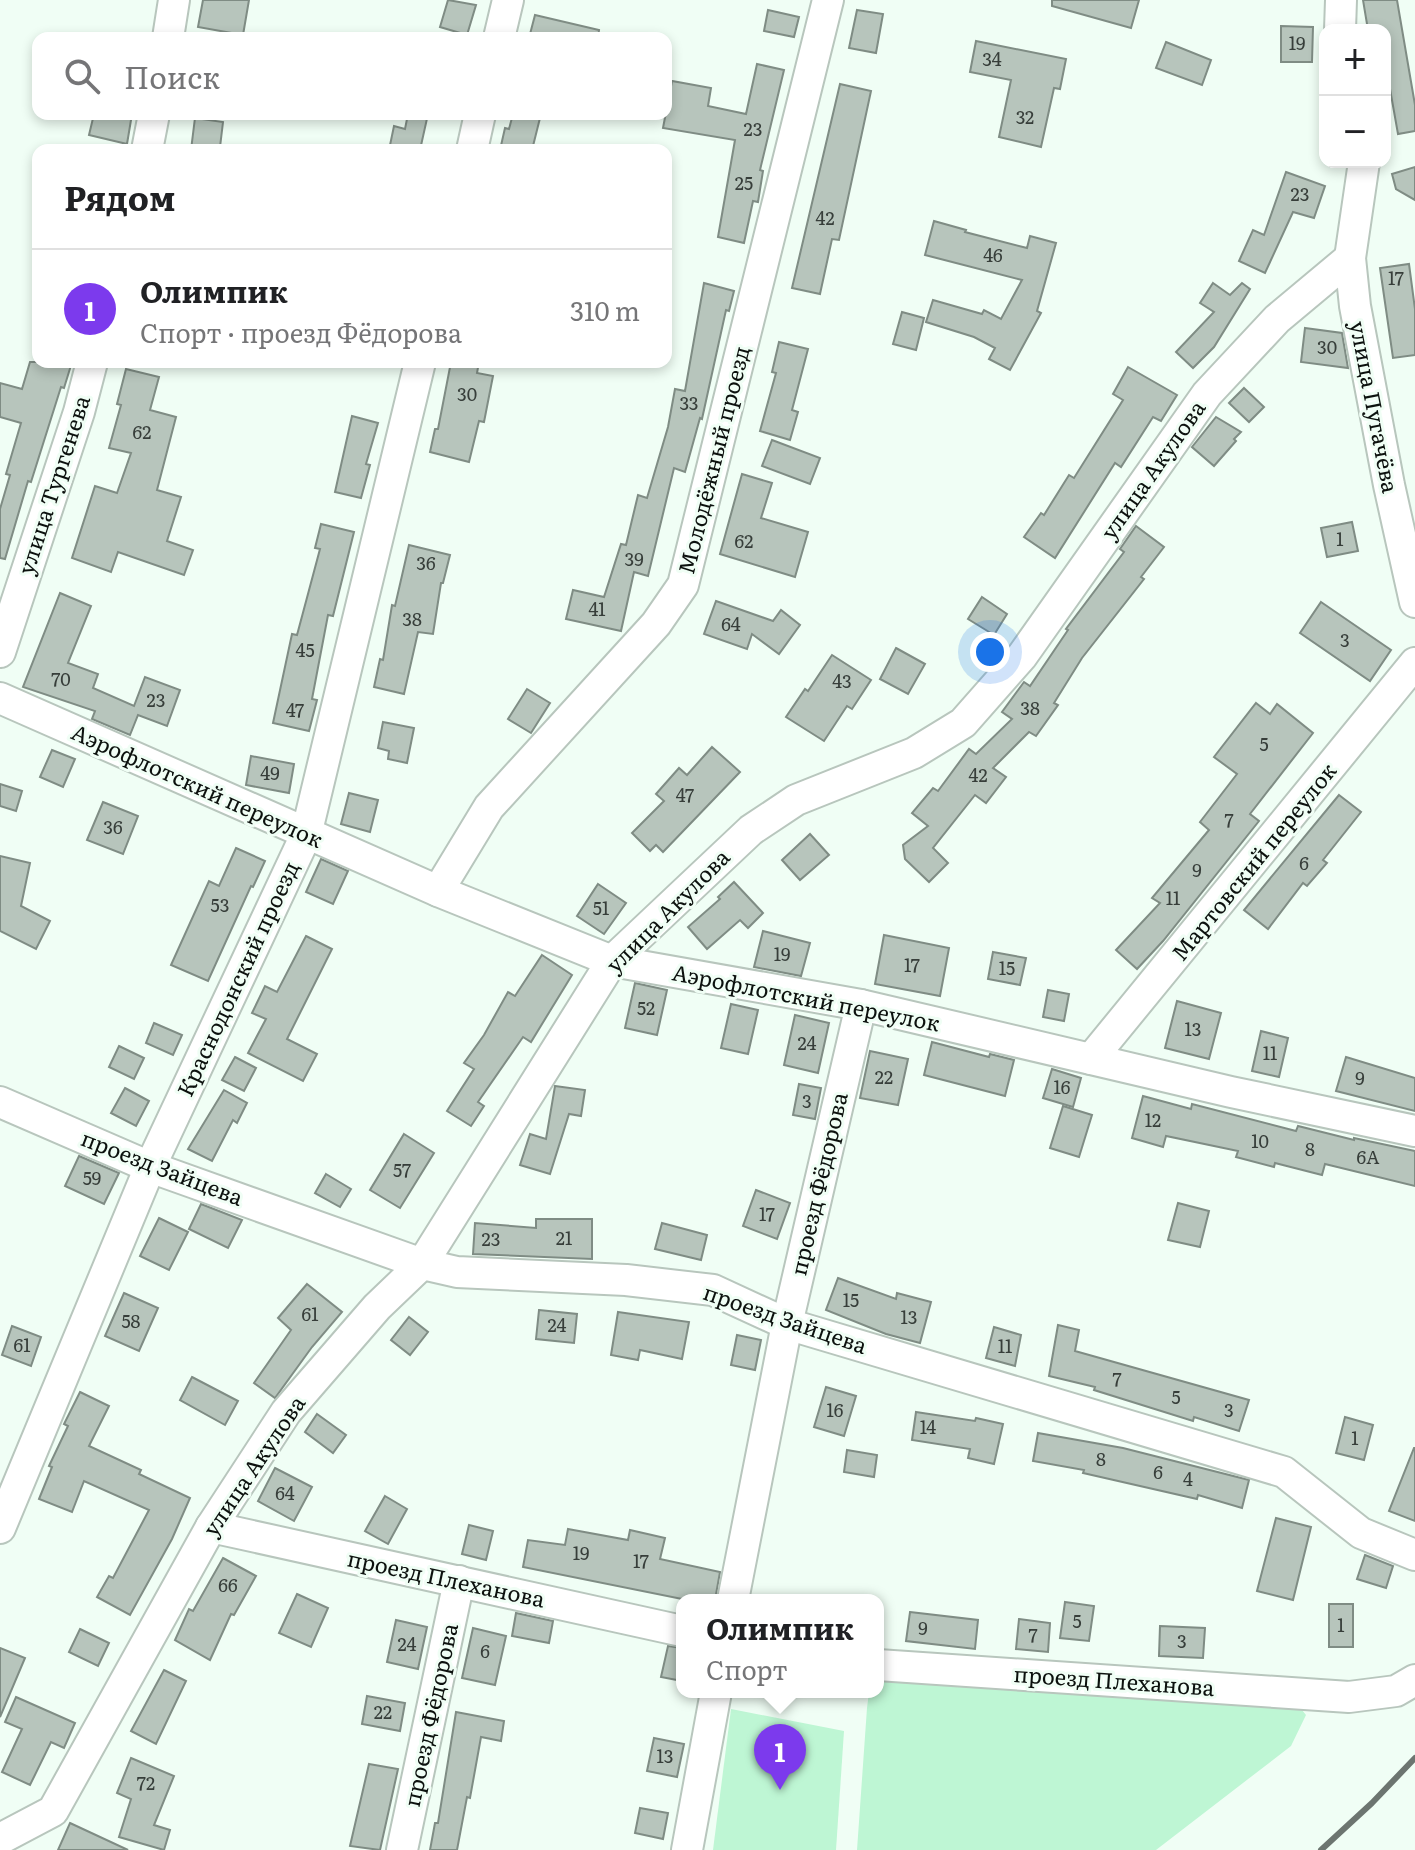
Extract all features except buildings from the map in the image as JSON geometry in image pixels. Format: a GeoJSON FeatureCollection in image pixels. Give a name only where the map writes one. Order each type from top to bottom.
{"type":"FeatureCollection","features":[{"type":"Feature","properties":{"kind":"street"},"geometry":{"type":"LineString","coordinates":[[169,32],[174,0]]}},
{"type":"Feature","properties":{"kind":"street"},"geometry":{"type":"LineString","coordinates":[[500,32],[508,0]]}},
{"type":"Feature","properties":{"kind":"street","name":"Молодёжный проезд"},"geometry":{"type":"LineString","coordinates":[[438,891],[489,807],[656,624],[683,585],[828,0]]}},
{"type":"Feature","properties":{"kind":"street"},"geometry":{"type":"LineString","coordinates":[[1338,24],[1341,0]]}},
{"type":"Feature","properties":{"kind":"street"},"geometry":{"type":"LineString","coordinates":[[148,144],[153,120]]}},
{"type":"Feature","properties":{"kind":"street"},"geometry":{"type":"LineString","coordinates":[[473,144],[479,120]]}},
{"type":"Feature","properties":{"kind":"street"},"geometry":{"type":"LineString","coordinates":[[1350,258],[1363,168]]}},
{"type":"Feature","properties":{"kind":"street","name":"улица Пугачёва"},"geometry":{"type":"LineString","coordinates":[[1350,258],[1355,306],[1415,602]]}},
{"type":"Feature","properties":{"kind":"street","name":"улица Акулова"},"geometry":{"type":"LineString","coordinates":[[0,1839],[53,1811],[211,1527],[286,1412],[377,1307],[422,1264],[612,961],[751,830],[796,800],[914,753],[963,723],[1022,656],[1207,394],[1277,319],[1350,258]]}},
{"type":"Feature","properties":{"kind":"street","name":"улица Тургенева"},"geometry":{"type":"LineString","coordinates":[[0,652],[79,412],[90,368]]}},
{"type":"Feature","properties":{"kind":"street","name":"Краснодонский проезд"},"geometry":{"type":"LineString","coordinates":[[0,1528],[150,1167],[306,835],[419,368]]}},
{"type":"Feature","properties":{"kind":"street","name":"Мартовский переулок"},"geometry":{"type":"LineString","coordinates":[[1091,1059],[1415,663]]}},
{"type":"Feature","properties":{"kind":"street","name":"Аэрофлотский переулок"},"geometry":{"type":"LineString","coordinates":[[0,698],[306,835],[612,961],[861,1005],[1415,1131]]}},
{"type":"Feature","properties":{"kind":"street","name":"проезд Фёдорова"},"geometry":{"type":"LineString","coordinates":[[734,1594],[787,1324],[861,1005]]}},
{"type":"Feature","properties":{"kind":"street","name":"проезд Зайцева"},"geometry":{"type":"LineString","coordinates":[[0,1102],[150,1167],[422,1264],[457,1272],[626,1280],[713,1290],[787,1324],[1284,1472],[1361,1533],[1415,1555]]}},
{"type":"Feature","properties":{"kind":"street","name":"проезд Плеханова"},"geometry":{"type":"LineString","coordinates":[[211,1527],[676,1630]]}},
{"type":"Feature","properties":{"kind":"street","name":"проезд Фёдорова"},"geometry":{"type":"LineString","coordinates":[[402,1850],[459,1581]]}},
{"type":"Feature","properties":{"kind":"street","name":"проезд Плеханова"},"geometry":{"type":"LineString","coordinates":[[884,1665],[1349,1697],[1396,1691],[1415,1680]]}},
{"type":"Feature","properties":{"kind":"street"},"geometry":{"type":"LineString","coordinates":[[687,1850],[715,1698]]}},
{"type":"Feature","properties":{"kind":"green space"},"geometry":{"type":"Polygon","coordinates":[[[884,1673],[1294,1700],[1306,1715],[1291,1746],[1156,1850],[857,1850],[868,1698],[884,1698],[884,1673]]]}},
{"type":"Feature","properties":{"kind":"green space"},"geometry":{"type":"Polygon","coordinates":[[[731,1709],[844,1731],[836,1850],[713,1850],[731,1709]]]}},
{"type":"Feature","properties":{"kind":"railway"},"geometry":{"type":"LineString","coordinates":[[1321,1850],[1415,1758]]}},
{"type":"Feature","properties":{"kind":"place","name":"Олимпик"},"geometry":{"type":"Point","coordinates":[780,1790]}}]}
